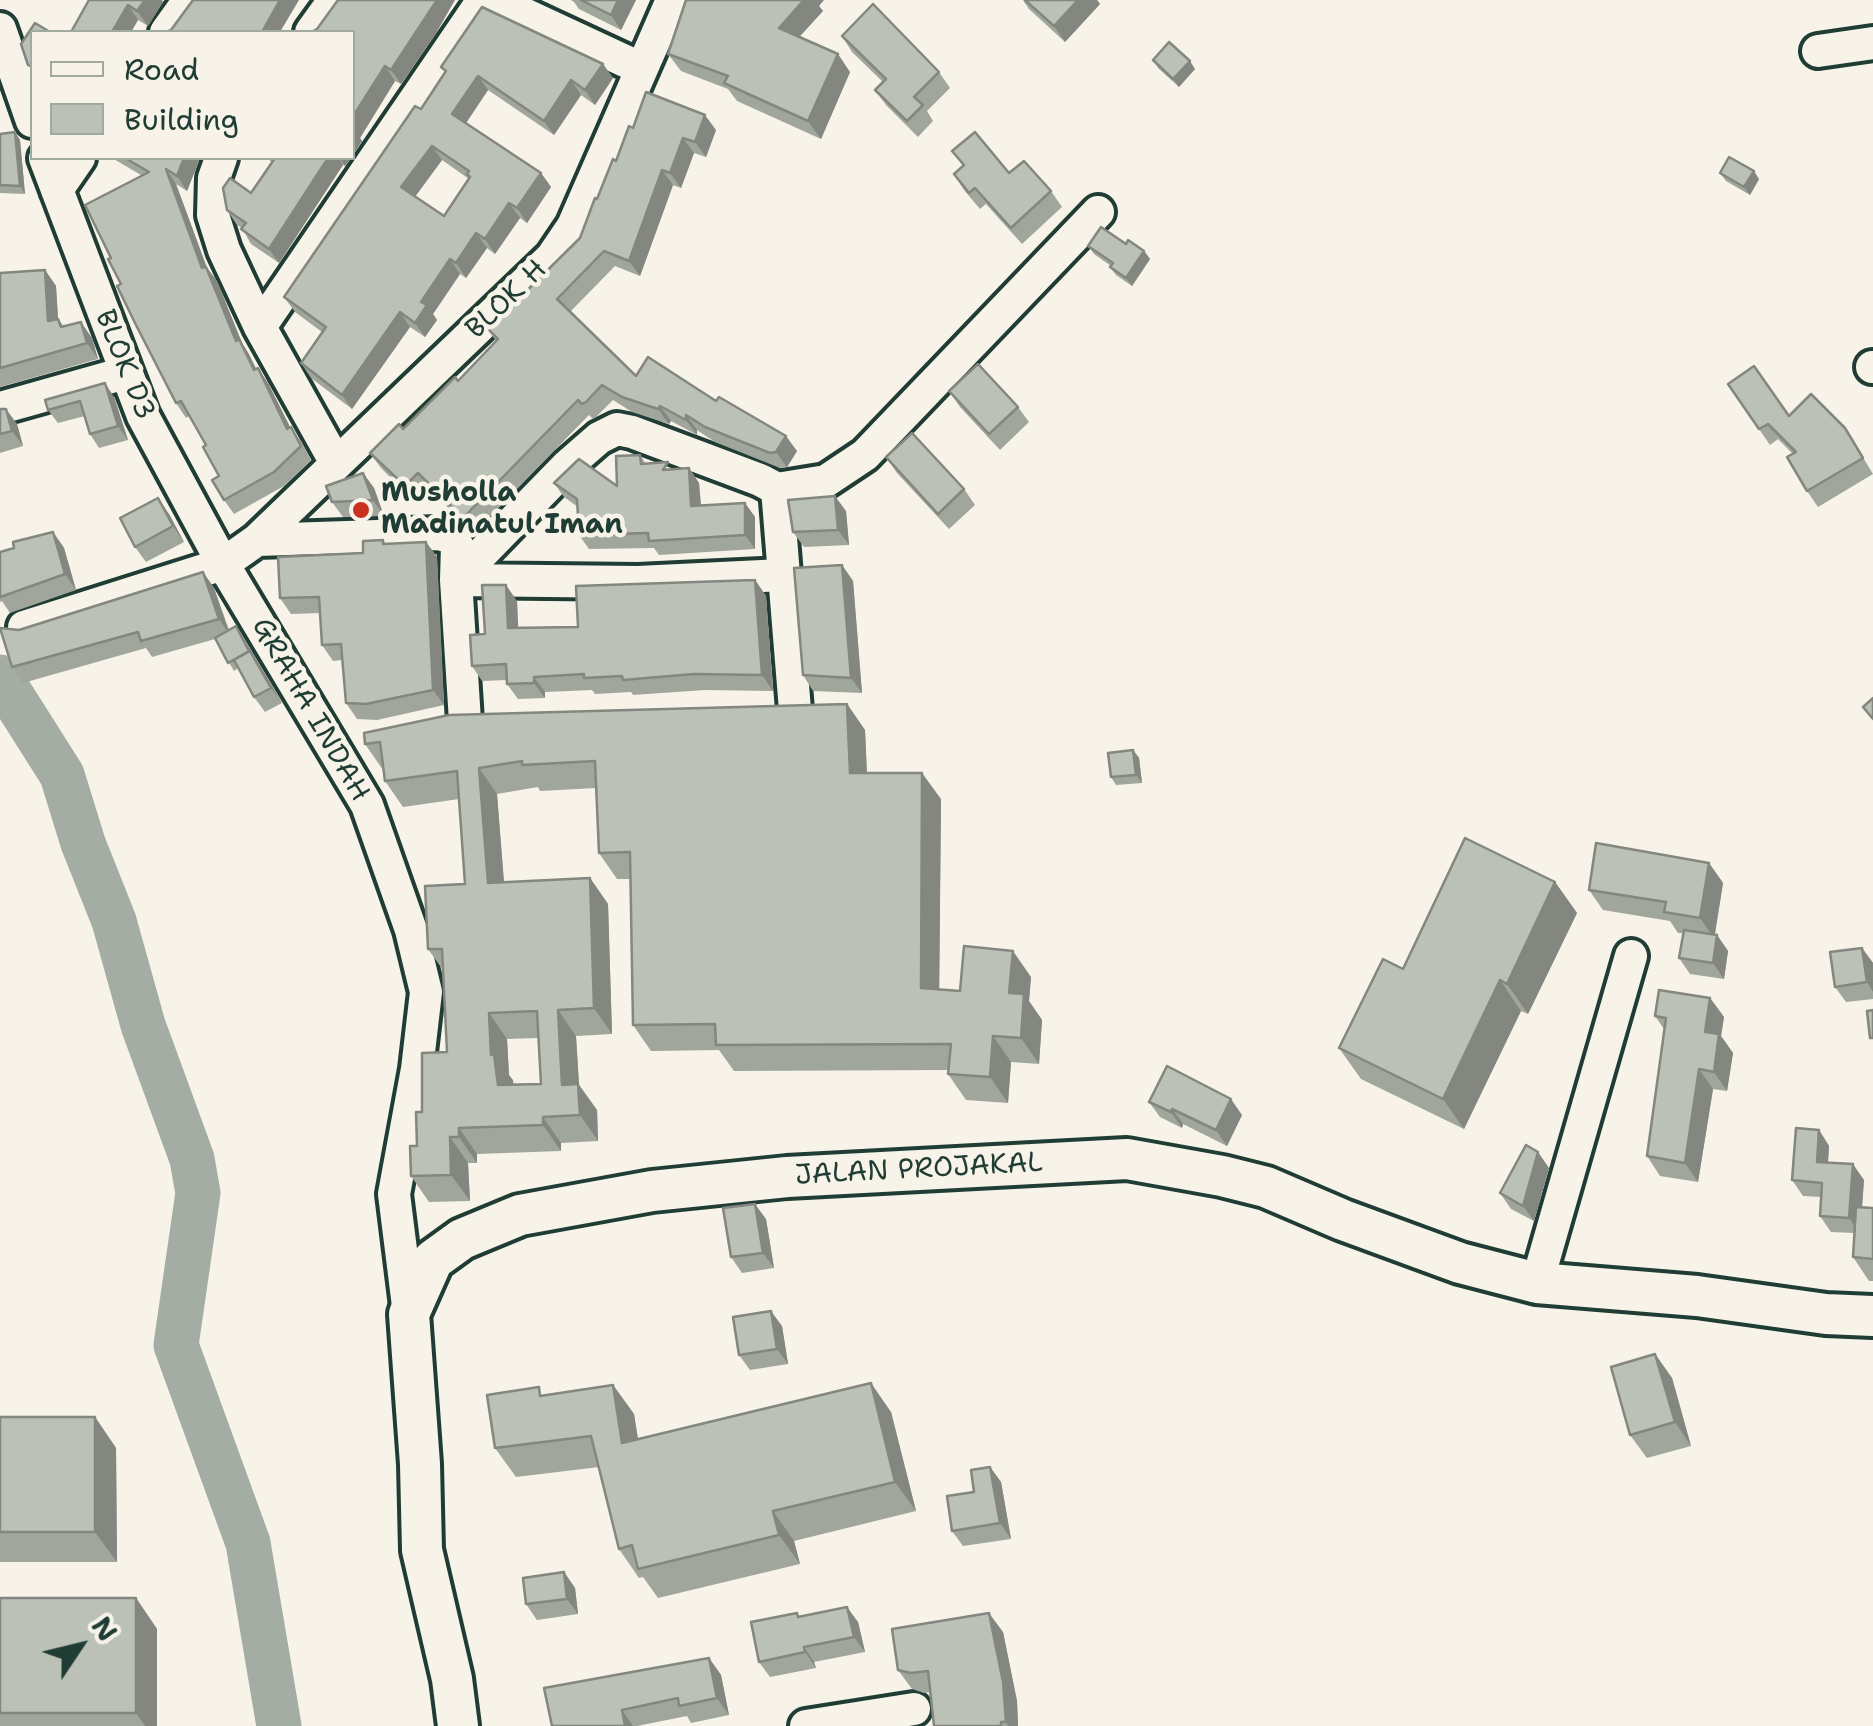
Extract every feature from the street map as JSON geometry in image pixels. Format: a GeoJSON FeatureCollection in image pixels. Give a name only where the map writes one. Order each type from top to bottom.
{"type":"FeatureCollection","features":[{"type":"Feature","properties":{"kind":"main road","name":"JALAN PROJAKAL"},"geometry":{"type":"LineString","coordinates":[[458,1726],[452,1679],[422,1550],[410,1314],[434,1260],[462,1239],[520,1215],[652,1191],[768,1179],[1127,1159],[1266,1187],[1460,1263],[1537,1283],[1873,1316]]}},
{"type":"Feature","properties":{"kind":"street"},"geometry":{"type":"LineString","coordinates":[[167,30],[189,0]]}},
{"type":"Feature","properties":{"kind":"street"},"geometry":{"type":"LineString","coordinates":[[312,30],[334,0]]}},
{"type":"Feature","properties":{"kind":"street","name":"BLOK H"},"geometry":{"type":"LineString","coordinates":[[258,540],[552,256],[573,226],[672,0]]}},
{"type":"Feature","properties":{"kind":"street"},"geometry":{"type":"LineString","coordinates":[[260,327],[501,2],[640,68]]}},
{"type":"Feature","properties":{"kind":"street"},"geometry":{"type":"LineString","coordinates":[[2,42],[30,116]]}},
{"type":"Feature","properties":{"kind":"street"},"geometry":{"type":"LineString","coordinates":[[1818,50],[1873,44]]}},
{"type":"Feature","properties":{"kind":"street","name":"BLOK D3"},"geometry":{"type":"LineString","coordinates":[[46,160],[143,416],[223,564]]}},
{"type":"Feature","properties":{"kind":"street"},"geometry":{"type":"LineString","coordinates":[[57,190],[79,160]]}},
{"type":"Feature","properties":{"kind":"street"},"geometry":{"type":"LineString","coordinates":[[220,160],[214,178],[213,216],[224,250],[260,327],[336,463]]}},
{"type":"Feature","properties":{"kind":"street"},"geometry":{"type":"LineString","coordinates":[[456,580],[568,465],[599,438],[617,429],[777,489],[826,481],[865,455],[1098,212]]}},
{"type":"Feature","properties":{"kind":"street"},"geometry":{"type":"LineString","coordinates":[[0,408],[126,373]]}},
{"type":"Feature","properties":{"kind":"street"},"geometry":{"type":"LineString","coordinates":[[756,711],[811,710],[783,575],[777,489]]}},
{"type":"Feature","properties":{"kind":"street"},"geometry":{"type":"LineString","coordinates":[[24,628],[223,564],[258,540],[438,534],[457,545],[465,720]]}},
{"type":"Feature","properties":{"kind":"street","name":"GRAHA INDAH"},"geometry":{"type":"LineString","coordinates":[[223,564],[351,747],[426,992],[394,1194],[410,1314]]}},
{"type":"Feature","properties":{"kind":"street"},"geometry":{"type":"LineString","coordinates":[[456,580],[638,582],[783,575]]}},
{"type":"Feature","properties":{"kind":"street"},"geometry":{"type":"LineString","coordinates":[[432,728],[465,720],[504,719]]}},
{"type":"Feature","properties":{"kind":"street"},"geometry":{"type":"LineString","coordinates":[[1537,1283],[1632,956]]}},
{"type":"Feature","properties":{"kind":"street"},"geometry":{"type":"LineString","coordinates":[[806,1726],[914,1709]]}},
{"type":"Feature","properties":{"kind":"building"},"geometry":{"type":"Polygon","coordinates":[[[89,0],[145,0],[137,11],[128,5],[113,30],[72,30],[89,0]]]}},
{"type":"Feature","properties":{"kind":"building"},"geometry":{"type":"Polygon","coordinates":[[[193,0],[280,0],[263,30],[171,30],[193,0]]]}},
{"type":"Feature","properties":{"kind":"building"},"geometry":{"type":"Polygon","coordinates":[[[338,0],[437,0],[391,70],[385,66],[355,113],[355,30],[317,29],[338,0]]]}},
{"type":"Feature","properties":{"kind":"building"},"geometry":{"type":"Polygon","coordinates":[[[581,0],[618,0],[611,15],[581,0]]]}},
{"type":"Feature","properties":{"kind":"building"},"geometry":{"type":"Polygon","coordinates":[[[686,0],[804,0],[779,28],[838,54],[808,121],[724,83],[728,76],[668,54],[686,0]]]}},
{"type":"Feature","properties":{"kind":"building"},"geometry":{"type":"Polygon","coordinates":[[[1025,0],[1078,0],[1054,26],[1025,0]]]}},
{"type":"Feature","properties":{"kind":"building"},"geometry":{"type":"Polygon","coordinates":[[[873,4],[939,72],[914,97],[923,105],[907,121],[875,90],[886,79],[842,36],[873,4]]]}},
{"type":"Feature","properties":{"kind":"building"},"geometry":{"type":"Polygon","coordinates":[[[482,7],[603,64],[585,90],[571,80],[544,121],[478,76],[452,114],[541,173],[517,208],[509,203],[485,239],[476,233],[456,263],[450,259],[421,302],[427,305],[415,323],[400,312],[342,395],[301,363],[326,327],[284,297],[415,106],[421,109],[446,71],[441,67],[482,7]],[[432,146],[401,187],[444,216],[470,177],[469,171],[432,146]]]}},
{"type":"Feature","properties":{"kind":"building"},"geometry":{"type":"Polygon","coordinates":[[[30,30],[30,66],[28,65],[21,44],[30,30]]]}},
{"type":"Feature","properties":{"kind":"building"},"geometry":{"type":"Polygon","coordinates":[[[1169,42],[1190,61],[1173,79],[1153,60],[1169,42]]]}},
{"type":"Feature","properties":{"kind":"building"},"geometry":{"type":"Polygon","coordinates":[[[646,92],[705,115],[695,142],[683,138],[670,173],[662,170],[629,261],[604,251],[557,299],[636,376],[648,357],[716,401],[719,397],[786,436],[776,452],[770,453],[705,427],[686,415],[686,420],[660,406],[658,409],[622,397],[602,385],[586,402],[578,400],[463,518],[418,473],[405,486],[370,453],[399,424],[403,429],[455,377],[458,381],[498,339],[488,329],[580,238],[646,92]]]}},
{"type":"Feature","properties":{"kind":"building"},"geometry":{"type":"Polygon","coordinates":[[[15,132],[20,186],[0,185],[0,134],[15,132]]]}},
{"type":"Feature","properties":{"kind":"building"},"geometry":{"type":"Polygon","coordinates":[[[975,132],[1009,173],[1024,161],[1051,191],[1011,228],[975,188],[969,193],[954,174],[964,165],[952,151],[975,132]]]}},
{"type":"Feature","properties":{"kind":"building"},"geometry":{"type":"Polygon","coordinates":[[[1729,157],[1754,171],[1744,187],[1720,173],[1729,157]]]}},
{"type":"Feature","properties":{"kind":"building"},"geometry":{"type":"Polygon","coordinates":[[[128,160],[183,160],[177,176],[166,169],[202,268],[206,267],[236,341],[239,339],[254,370],[258,368],[287,429],[291,427],[301,446],[274,472],[224,500],[212,480],[219,476],[203,447],[206,445],[181,401],[176,403],[136,325],[117,286],[121,284],[108,259],[111,258],[85,205],[149,172],[128,160]]]}},
{"type":"Feature","properties":{"kind":"building"},"geometry":{"type":"Polygon","coordinates":[[[274,160],[327,160],[269,249],[241,229],[246,223],[227,210],[223,188],[230,178],[251,193],[274,160]]]}},
{"type":"Feature","properties":{"kind":"building"},"geometry":{"type":"Polygon","coordinates":[[[1101,227],[1144,251],[1126,278],[1110,267],[1113,263],[1088,246],[1101,227]]]}},
{"type":"Feature","properties":{"kind":"building"},"geometry":{"type":"Polygon","coordinates":[[[45,270],[48,321],[58,319],[61,327],[81,322],[87,343],[0,368],[0,273],[45,270]]]}},
{"type":"Feature","properties":{"kind":"building"},"geometry":{"type":"Polygon","coordinates":[[[978,364],[1018,407],[989,434],[949,391],[978,364]]]}},
{"type":"Feature","properties":{"kind":"building"},"geometry":{"type":"Polygon","coordinates":[[[1754,366],[1789,416],[1811,394],[1845,428],[1863,458],[1807,491],[1787,457],[1796,452],[1768,424],[1759,429],[1728,384],[1754,366]]]}},
{"type":"Feature","properties":{"kind":"building"},"geometry":{"type":"Polygon","coordinates":[[[105,383],[118,426],[90,434],[80,401],[48,410],[45,400],[105,383]]]}},
{"type":"Feature","properties":{"kind":"building"},"geometry":{"type":"Polygon","coordinates":[[[0,409],[6,409],[12,431],[0,434],[0,409]]]}},
{"type":"Feature","properties":{"kind":"building"},"geometry":{"type":"Polygon","coordinates":[[[912,433],[964,489],[938,514],[886,457],[912,433]]]}},
{"type":"Feature","properties":{"kind":"building"},"geometry":{"type":"Polygon","coordinates":[[[640,455],[641,464],[668,462],[663,470],[689,468],[691,506],[745,503],[745,535],[649,541],[648,533],[579,535],[577,499],[554,483],[579,459],[617,486],[616,456],[640,455]]]}},
{"type":"Feature","properties":{"kind":"building"},"geometry":{"type":"Polygon","coordinates":[[[363,473],[373,500],[332,502],[326,486],[363,473]]]}},
{"type":"Feature","properties":{"kind":"building"},"geometry":{"type":"Polygon","coordinates":[[[835,496],[838,530],[793,532],[788,500],[835,496]]]}},
{"type":"Feature","properties":{"kind":"building"},"geometry":{"type":"Polygon","coordinates":[[[158,498],[173,526],[135,547],[120,518],[158,498]]]}},
{"type":"Feature","properties":{"kind":"building"},"geometry":{"type":"Polygon","coordinates":[[[53,532],[65,574],[0,597],[0,552],[14,548],[13,542],[53,532]]]}},
{"type":"Feature","properties":{"kind":"building"},"geometry":{"type":"Polygon","coordinates":[[[383,540],[383,544],[426,542],[433,690],[366,704],[346,703],[341,644],[322,645],[319,597],[280,598],[278,557],[363,553],[363,541],[383,540]]]}},
{"type":"Feature","properties":{"kind":"building"},"geometry":{"type":"Polygon","coordinates":[[[842,565],[851,678],[803,675],[794,568],[842,565]]]}},
{"type":"Feature","properties":{"kind":"building"},"geometry":{"type":"Polygon","coordinates":[[[203,572],[219,619],[141,641],[138,632],[12,667],[0,628],[19,630],[203,572]]]}},
{"type":"Feature","properties":{"kind":"building"},"geometry":{"type":"Polygon","coordinates":[[[755,580],[762,675],[694,674],[623,680],[622,676],[584,678],[584,674],[534,677],[534,683],[507,684],[506,664],[472,666],[470,635],[485,634],[482,585],[506,585],[508,628],[578,627],[576,586],[755,580]]]}},
{"type":"Feature","properties":{"kind":"building"},"geometry":{"type":"Polygon","coordinates":[[[236,626],[249,651],[228,663],[215,638],[236,626]]]}},
{"type":"Feature","properties":{"kind":"building"},"geometry":{"type":"Polygon","coordinates":[[[250,651],[271,688],[254,697],[234,660],[250,651]]]}},
{"type":"Feature","properties":{"kind":"building"},"geometry":{"type":"Polygon","coordinates":[[[1873,698],[1873,719],[1863,707],[1873,698]]]}},
{"type":"Feature","properties":{"kind":"building"},"geometry":{"type":"Polygon","coordinates":[[[847,704],[850,773],[922,773],[921,988],[960,991],[964,946],[1013,951],[1009,993],[1024,994],[1021,1038],[993,1036],[990,1077],[948,1074],[951,1044],[716,1045],[715,1024],[633,1025],[630,852],[599,853],[595,761],[522,765],[522,761],[479,768],[488,883],[590,878],[594,1008],[558,1010],[562,1085],[578,1084],[580,1115],[543,1117],[543,1125],[459,1128],[459,1137],[450,1137],[451,1175],[411,1176],[410,1146],[417,1146],[416,1112],[422,1112],[422,1053],[447,1052],[442,949],[428,949],[425,886],[465,884],[457,771],[385,781],[380,742],[365,744],[364,733],[449,715],[847,704]],[[537,1011],[489,1013],[491,1055],[494,1054],[498,1085],[541,1084],[537,1011]]]}},
{"type":"Feature","properties":{"kind":"building"},"geometry":{"type":"Polygon","coordinates":[[[1133,750],[1136,775],[1111,777],[1108,753],[1133,750]]]}},
{"type":"Feature","properties":{"kind":"building"},"geometry":{"type":"Polygon","coordinates":[[[1465,838],[1555,882],[1507,984],[1500,980],[1443,1099],[1339,1048],[1383,959],[1403,969],[1465,838]]]}},
{"type":"Feature","properties":{"kind":"building"},"geometry":{"type":"Polygon","coordinates":[[[1596,843],[1709,863],[1700,918],[1664,912],[1666,902],[1589,890],[1596,843]]]}},
{"type":"Feature","properties":{"kind":"building"},"geometry":{"type":"Polygon","coordinates":[[[1684,930],[1717,935],[1713,963],[1679,958],[1684,930]]]}},
{"type":"Feature","properties":{"kind":"building"},"geometry":{"type":"Polygon","coordinates":[[[1862,948],[1867,982],[1835,987],[1830,952],[1862,948]]]}},
{"type":"Feature","properties":{"kind":"building"},"geometry":{"type":"Polygon","coordinates":[[[1659,990],[1710,998],[1705,1032],[1719,1034],[1714,1072],[1699,1069],[1685,1163],[1647,1156],[1666,1018],[1655,1016],[1659,990]]]}},
{"type":"Feature","properties":{"kind":"building"},"geometry":{"type":"Polygon","coordinates":[[[1873,1010],[1873,1038],[1870,1038],[1867,1011],[1873,1010]]]}},
{"type":"Feature","properties":{"kind":"building"},"geometry":{"type":"Polygon","coordinates":[[[1167,1066],[1231,1099],[1216,1130],[1149,1102],[1167,1066]]]}},
{"type":"Feature","properties":{"kind":"building"},"geometry":{"type":"Polygon","coordinates":[[[1796,1128],[1819,1130],[1817,1162],[1853,1164],[1849,1218],[1820,1216],[1822,1183],[1792,1180],[1796,1128]]]}},
{"type":"Feature","properties":{"kind":"building"},"geometry":{"type":"Polygon","coordinates":[[[1526,1145],[1538,1152],[1523,1206],[1500,1193],[1526,1145]]]}},
{"type":"Feature","properties":{"kind":"building"},"geometry":{"type":"Polygon","coordinates":[[[755,1204],[763,1253],[731,1257],[723,1208],[755,1204]]]}},
{"type":"Feature","properties":{"kind":"building"},"geometry":{"type":"Polygon","coordinates":[[[1856,1207],[1873,1208],[1873,1259],[1853,1257],[1856,1207]]]}},
{"type":"Feature","properties":{"kind":"building"},"geometry":{"type":"Polygon","coordinates":[[[771,1311],[777,1349],[739,1355],[733,1317],[771,1311]]]}},
{"type":"Feature","properties":{"kind":"building"},"geometry":{"type":"Polygon","coordinates":[[[1655,1354],[1675,1422],[1630,1435],[1611,1367],[1655,1354]]]}},
{"type":"Feature","properties":{"kind":"building"},"geometry":{"type":"Polygon","coordinates":[[[871,1383],[895,1482],[773,1511],[779,1535],[638,1569],[632,1545],[619,1549],[591,1436],[495,1448],[487,1395],[539,1387],[540,1396],[613,1385],[622,1443],[871,1383]]]}},
{"type":"Feature","properties":{"kind":"building"},"geometry":{"type":"Polygon","coordinates":[[[0,1417],[95,1417],[95,1532],[0,1532],[0,1417]]]}},
{"type":"Feature","properties":{"kind":"building"},"geometry":{"type":"Polygon","coordinates":[[[990,1467],[1000,1523],[952,1531],[947,1496],[974,1492],[971,1470],[990,1467]]]}},
{"type":"Feature","properties":{"kind":"building"},"geometry":{"type":"Polygon","coordinates":[[[564,1572],[567,1599],[526,1604],[523,1578],[564,1572]]]}},
{"type":"Feature","properties":{"kind":"building"},"geometry":{"type":"Polygon","coordinates":[[[0,1598],[136,1598],[136,1713],[0,1713],[0,1598]]]}},
{"type":"Feature","properties":{"kind":"building"},"geometry":{"type":"Polygon","coordinates":[[[847,1607],[854,1637],[804,1647],[805,1652],[759,1662],[751,1622],[847,1607]]]}},
{"type":"Feature","properties":{"kind":"building"},"geometry":{"type":"Polygon","coordinates":[[[989,1613],[1003,1682],[1006,1722],[1001,1722],[1001,1726],[934,1726],[928,1671],[898,1670],[892,1629],[989,1613]]]}},
{"type":"Feature","properties":{"kind":"building"},"geometry":{"type":"Polygon","coordinates":[[[709,1658],[717,1698],[679,1706],[678,1698],[622,1710],[625,1726],[552,1726],[544,1688],[709,1658]]]}},
{"type":"Feature","properties":{"kind":"waterway"},"geometry":{"type":"LineString","coordinates":[[0,677],[62,775],[83,843],[114,921],[143,1025],[192,1159],[198,1193],[176,1345],[248,1543],[279,1726]]}},
{"type":"Feature","properties":{"kind":"place","name":"Musholla Madinatul Iman"},"geometry":{"type":"Point","coordinates":[361,510]}}]}
